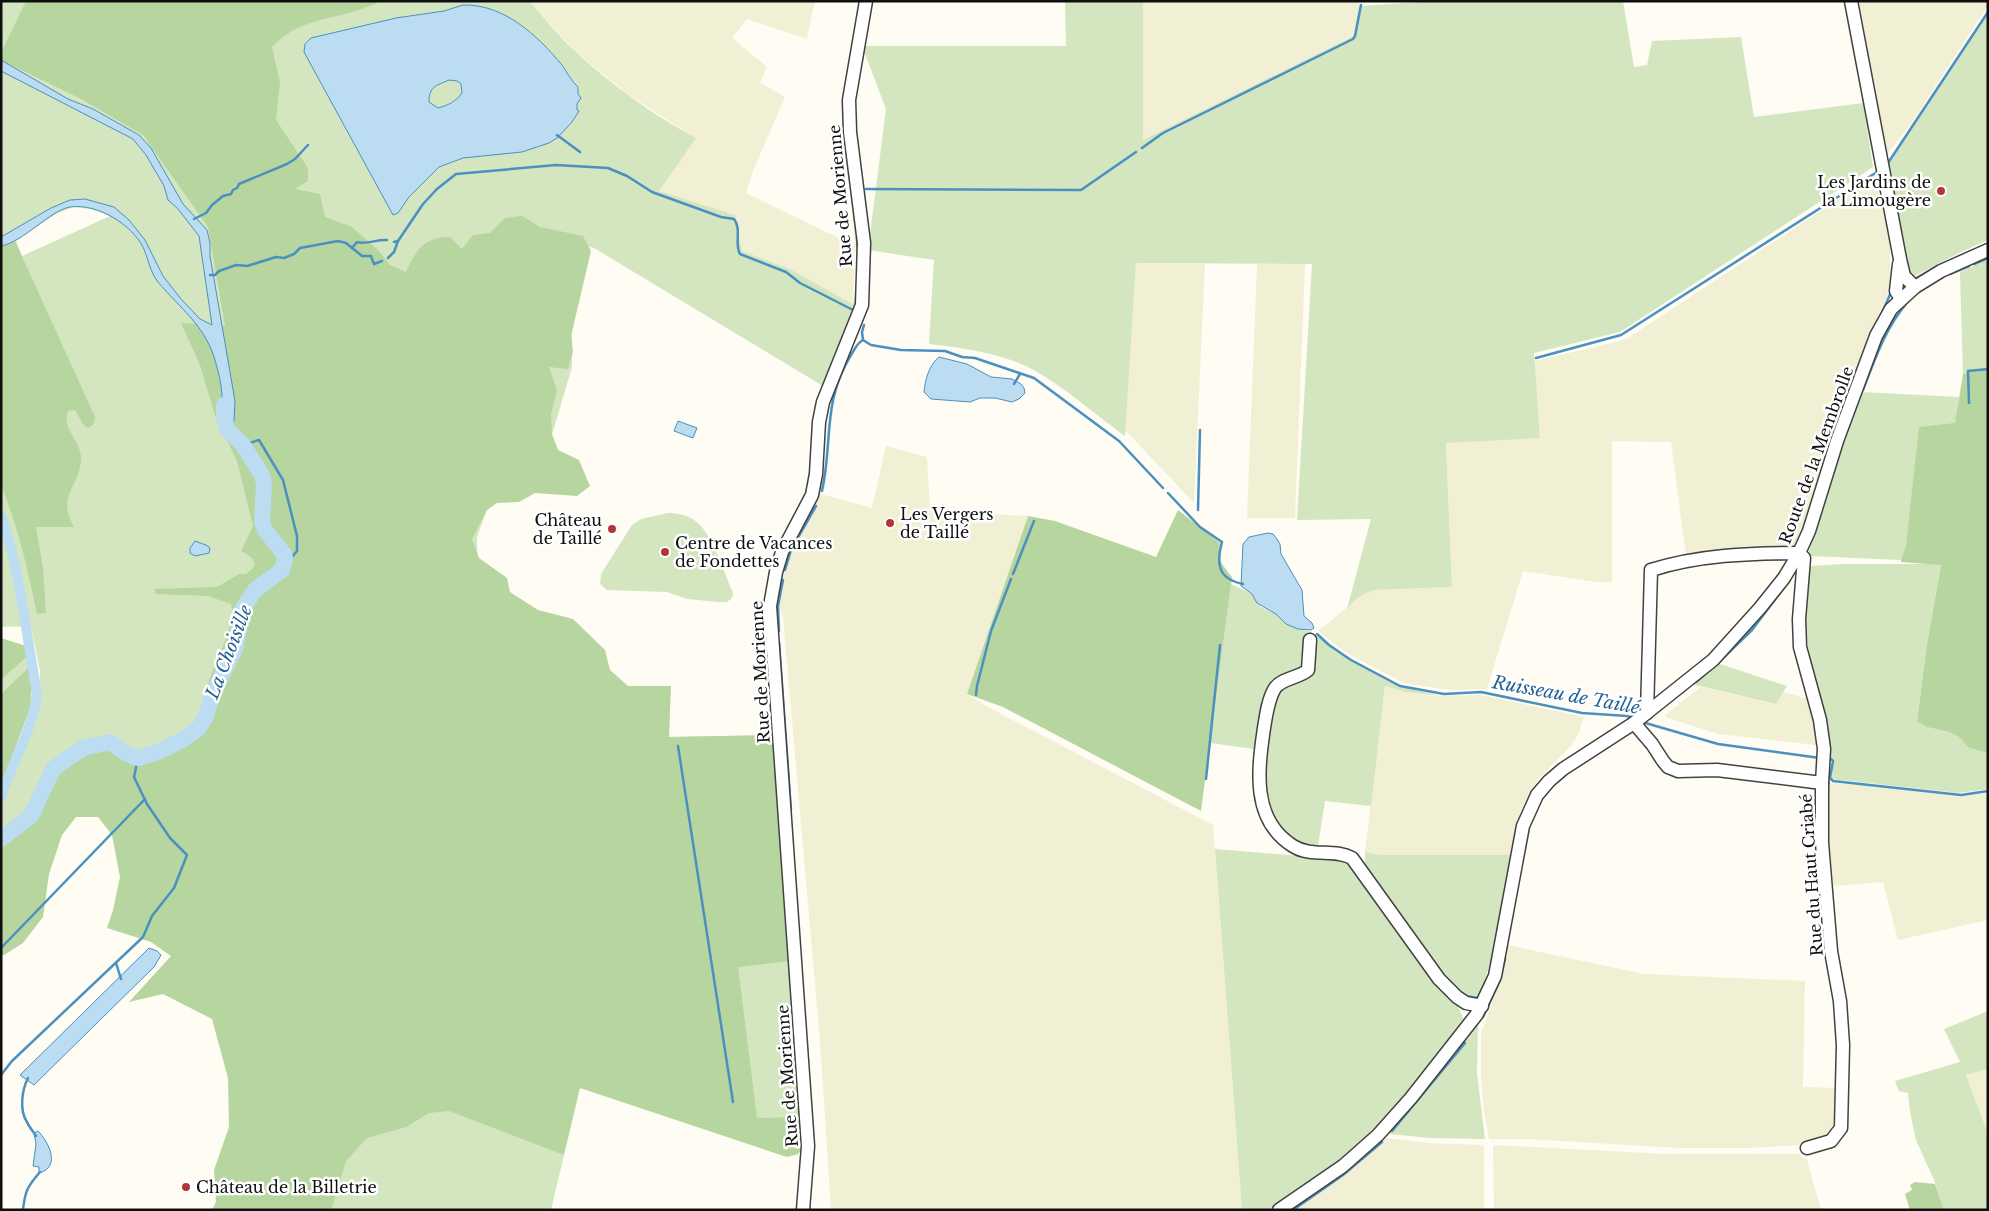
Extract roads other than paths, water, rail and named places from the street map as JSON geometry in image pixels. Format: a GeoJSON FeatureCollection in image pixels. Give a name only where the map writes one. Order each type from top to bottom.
{"type":"FeatureCollection","features":[{"type":"Feature","properties":{"kind":"street","name":"Rue de Morienne"},"geometry":{"type":"LineString","coordinates":[[803,1210],[808,1146],[770,606],[776,572],[782,552],[812,494],[816,474],[819,422],[823,402],[862,305],[864,244],[850,132],[849,100],[866,1]]}},
{"type":"Feature","properties":{"kind":"street"},"geometry":{"type":"LineString","coordinates":[[1851,1],[1900,259],[1904,276],[1915,287]]}},
{"type":"Feature","properties":{"kind":"street","name":"Route de la Membrolle"},"geometry":{"type":"LineString","coordinates":[[1279,1210],[1344,1166],[1378,1135],[1411,1098],[1482,1006],[1495,976],[1523,826],[1528,811],[1543,788],[1563,769],[1639,719],[1713,660],[1740,632],[1784,578],[1799,553],[1809,531],[1838,441],[1876,336],[1891,309],[1915,287],[1941,270],[1988,250]]}},
{"type":"Feature","properties":{"kind":"street"},"geometry":{"type":"LineString","coordinates":[[1900,259],[1896,292],[1901,299]]}},
{"type":"Feature","properties":{"kind":"street"},"geometry":{"type":"LineString","coordinates":[[1799,553],[1750,554],[1678,561],[1651,570],[1646,704],[1639,719],[1668,768],[1678,771],[1717,770],[1822,782]]}},
{"type":"Feature","properties":{"kind":"street","name":"Rue du Haut Criabé"},"geometry":{"type":"LineString","coordinates":[[1799,553],[1804,558],[1799,619],[1800,647],[1820,720],[1824,749],[1822,843],[1831,951],[1843,1045],[1842,1121],[1838,1133],[1827,1143],[1807,1148]]}},
{"type":"Feature","properties":{"kind":"street"},"geometry":{"type":"LineString","coordinates":[[1310,640],[1308,670],[1277,685],[1267,713],[1259,779],[1265,812],[1274,828],[1293,846],[1312,853],[1342,854],[1352,858],[1439,979],[1466,1003],[1482,1006]]}},
{"type":"Feature","properties":{"kind":"water"},"geometry":{"type":"Polygon","coordinates":[[[463,5],[478,6],[492,10],[518,23],[542,43],[562,65],[578,87],[578,94],[581,98],[577,104],[577,110],[579,111],[572,122],[557,138],[549,143],[522,152],[463,158],[439,167],[409,197],[398,213],[393,215],[304,52],[305,44],[311,38],[396,18],[444,11],[463,5]],[[449,80],[434,87],[430,93],[429,102],[438,108],[454,101],[462,93],[461,84],[457,81],[449,80]]]}},
{"type":"Feature","properties":{"kind":"water"},"geometry":{"type":"Polygon","coordinates":[[[1,60],[68,99],[93,109],[139,135],[151,148],[183,204],[207,230],[235,401],[234,422],[224,428],[220,378],[210,346],[204,335],[155,278],[143,247],[138,239],[122,223],[91,208],[70,207],[54,214],[19,238],[1,246],[1,237],[51,208],[70,200],[85,199],[114,207],[129,220],[145,240],[163,276],[181,299],[200,319],[212,325],[199,236],[178,209],[168,200],[164,186],[146,155],[133,139],[1,71],[1,60]]]}},
{"type":"Feature","properties":{"kind":"water"},"geometry":{"type":"Polygon","coordinates":[[[939,357],[967,364],[991,377],[1012,379],[1021,384],[1025,393],[1019,399],[1012,402],[995,398],[980,398],[970,402],[931,399],[924,392],[925,383],[930,368],[939,357]]]}},
{"type":"Feature","properties":{"kind":"water"},"geometry":{"type":"Polygon","coordinates":[[[678,421],[697,428],[693,438],[674,431],[678,421]]]}},
{"type":"Feature","properties":{"kind":"water"},"geometry":{"type":"Polygon","coordinates":[[[1268,533],[1273,534],[1280,544],[1281,554],[1302,590],[1304,616],[1312,623],[1314,628],[1311,630],[1298,629],[1286,624],[1276,614],[1257,603],[1252,594],[1241,586],[1243,544],[1249,537],[1268,533]]]}},
{"type":"Feature","properties":{"kind":"water"},"geometry":{"type":"Polygon","coordinates":[[[195,541],[210,548],[209,553],[195,556],[190,553],[190,548],[195,541]]]}},
{"type":"Feature","properties":{"kind":"water"},"geometry":{"type":"Polygon","coordinates":[[[149,948],[161,955],[154,967],[34,1085],[20,1075],[149,948]]]}},
{"type":"Feature","properties":{"kind":"water"},"geometry":{"type":"Polygon","coordinates":[[[38,1131],[46,1141],[51,1154],[50,1165],[46,1170],[39,1173],[39,1167],[33,1166],[36,1144],[34,1133],[38,1131]]]}},
{"type":"Feature","properties":{"kind":"waterway"},"geometry":{"type":"LineString","coordinates":[[1142,148],[1163,133],[1353,39],[1361,5]]}},
{"type":"Feature","properties":{"kind":"waterway"},"geometry":{"type":"LineString","coordinates":[[1888,163],[1988,12]]}},
{"type":"Feature","properties":{"kind":"waterway"},"geometry":{"type":"LineString","coordinates":[[557,135],[580,152]]}},
{"type":"Feature","properties":{"kind":"waterway"},"geometry":{"type":"LineString","coordinates":[[194,219],[206,213],[223,196],[231,194],[239,184],[287,164],[295,159],[308,145]]}},
{"type":"Feature","properties":{"kind":"waterway"},"geometry":{"type":"LineString","coordinates":[[866,189],[1081,190],[1136,152]]}},
{"type":"Feature","properties":{"kind":"waterway","name":"Ruisseau de Taillé"},"geometry":{"type":"LineString","coordinates":[[394,242],[398,241],[423,204],[437,189],[456,174],[556,165],[608,168],[627,176],[652,192],[721,217],[734,219],[737,227],[738,250],[740,254],[786,272],[800,283],[855,311]]}},
{"type":"Feature","properties":{"kind":"waterway"},"geometry":{"type":"LineString","coordinates":[[1877,167],[1881,191]]}},
{"type":"Feature","properties":{"kind":"waterway"},"geometry":{"type":"LineString","coordinates":[[1536,358],[1621,335],[1877,172]]}},
{"type":"Feature","properties":{"kind":"waterway"},"geometry":{"type":"LineString","coordinates":[[857,238],[858,250]]}},
{"type":"Feature","properties":{"kind":"waterway","name":"Ruisseau de Taillé"},"geometry":{"type":"LineString","coordinates":[[352,248],[357,242],[387,240]]}},
{"type":"Feature","properties":{"kind":"waterway","name":"Ruisseau de Taillé"},"geometry":{"type":"LineString","coordinates":[[210,275],[215,275],[219,271],[236,265],[247,266],[276,257],[284,258],[294,254],[300,248],[338,241],[346,243],[362,256],[371,256],[374,264],[382,261]]}},
{"type":"Feature","properties":{"kind":"waterway","name":"Ruisseau de Taillé"},"geometry":{"type":"LineString","coordinates":[[388,258],[394,252],[398,241]]}},
{"type":"Feature","properties":{"kind":"waterway"},"geometry":{"type":"LineString","coordinates":[[1974,264],[1988,258]]}},
{"type":"Feature","properties":{"kind":"waterway"},"geometry":{"type":"LineString","coordinates":[[1950,274],[1969,266]]}},
{"type":"Feature","properties":{"kind":"waterway"},"geometry":{"type":"LineString","coordinates":[[1915,279],[1929,271]]}},
{"type":"Feature","properties":{"kind":"waterway"},"geometry":{"type":"LineString","coordinates":[[1881,315],[1892,290]]}},
{"type":"Feature","properties":{"kind":"waterway"},"geometry":{"type":"LineString","coordinates":[[1863,390],[1886,334],[1906,304]]}},
{"type":"Feature","properties":{"kind":"waterway","name":"Ruisseau de Taillé"},"geometry":{"type":"LineString","coordinates":[[864,325],[862,332],[863,340],[871,345],[901,350],[945,351],[962,357],[975,358],[1034,378],[1119,441],[1163,488]]}},
{"type":"Feature","properties":{"kind":"waterway"},"geometry":{"type":"LineString","coordinates":[[822,491],[832,406],[836,389],[851,355],[863,340]]}},
{"type":"Feature","properties":{"kind":"waterway"},"geometry":{"type":"LineString","coordinates":[[1969,403],[1968,371],[1988,369]]}},
{"type":"Feature","properties":{"kind":"waterway"},"geometry":{"type":"LineString","coordinates":[[1014,384],[1020,374]]}},
{"type":"Feature","properties":{"kind":"waterway","name":"La Choisille"},"geometry":{"type":"LineString","coordinates":[[1,839],[31,816],[53,769],[83,748],[110,742],[127,754],[138,758],[158,752],[182,740],[199,728],[205,718],[214,691],[235,649],[243,608],[255,590],[282,570],[284,554],[265,530],[262,522],[264,485],[262,475],[243,445],[227,429],[224,405]]}},
{"type":"Feature","properties":{"kind":"waterway"},"geometry":{"type":"LineString","coordinates":[[1198,510],[1200,430]]}},
{"type":"Feature","properties":{"kind":"waterway"},"geometry":{"type":"LineString","coordinates":[[243,445],[259,440],[283,480],[297,536],[297,551],[291,558],[285,558]]}},
{"type":"Feature","properties":{"kind":"waterway","name":"Ruisseau de Taillé"},"geometry":{"type":"LineString","coordinates":[[1168,493],[1200,527],[1222,542],[1219,557],[1221,569],[1228,578],[1243,584]]}},
{"type":"Feature","properties":{"kind":"waterway"},"geometry":{"type":"LineString","coordinates":[[785,570],[791,550],[816,506]]}},
{"type":"Feature","properties":{"kind":"waterway"},"geometry":{"type":"LineString","coordinates":[[1,516],[14,560],[37,693],[27,733],[1,797]]}},
{"type":"Feature","properties":{"kind":"waterway"},"geometry":{"type":"LineString","coordinates":[[1013,574],[1034,521]]}},
{"type":"Feature","properties":{"kind":"waterway"},"geometry":{"type":"LineString","coordinates":[[976,695],[991,631],[1011,579]]}},
{"type":"Feature","properties":{"kind":"waterway"},"geometry":{"type":"LineString","coordinates":[[779,631],[778,606],[783,580]]}},
{"type":"Feature","properties":{"kind":"waterway"},"geometry":{"type":"LineString","coordinates":[[1719,662],[1752,630],[1783,589]]}},
{"type":"Feature","properties":{"kind":"waterway","name":"Ruisseau de Taillé"},"geometry":{"type":"LineString","coordinates":[[1317,634],[1351,660],[1400,686],[1444,694],[1481,692],[1582,713],[1633,718]]}},
{"type":"Feature","properties":{"kind":"waterway"},"geometry":{"type":"LineString","coordinates":[[779,642],[791,811]]}},
{"type":"Feature","properties":{"kind":"waterway"},"geometry":{"type":"LineString","coordinates":[[1206,779],[1220,645]]}},
{"type":"Feature","properties":{"kind":"waterway"},"geometry":{"type":"LineString","coordinates":[[1696,682],[1713,667]]}},
{"type":"Feature","properties":{"kind":"waterway","name":"Ruisseau de Taillé"},"geometry":{"type":"LineString","coordinates":[[1642,722],[1718,744],[1820,758]]}},
{"type":"Feature","properties":{"kind":"waterway"},"geometry":{"type":"LineString","coordinates":[[678,746],[733,1102]]}},
{"type":"Feature","properties":{"kind":"waterway"},"geometry":{"type":"LineString","coordinates":[[1,1075],[12,1061],[143,937],[152,916],[174,888],[187,855],[170,838],[147,804],[134,777],[138,758]]}},
{"type":"Feature","properties":{"kind":"waterway","name":"Ruisseau de Taillé"},"geometry":{"type":"LineString","coordinates":[[1831,759],[1833,761],[1830,778],[1833,781],[1961,795],[1988,791]]}},
{"type":"Feature","properties":{"kind":"waterway"},"geometry":{"type":"LineString","coordinates":[[1,948],[145,799]]}},
{"type":"Feature","properties":{"kind":"waterway"},"geometry":{"type":"LineString","coordinates":[[1501,975],[1505,959]]}},
{"type":"Feature","properties":{"kind":"waterway"},"geometry":{"type":"LineString","coordinates":[[116,963],[121,979]]}},
{"type":"Feature","properties":{"kind":"waterway"},"geometry":{"type":"LineString","coordinates":[[1483,1017],[1500,980]]}},
{"type":"Feature","properties":{"kind":"waterway"},"geometry":{"type":"LineString","coordinates":[[1466,996],[1480,998]]}},
{"type":"Feature","properties":{"kind":"waterway"},"geometry":{"type":"LineString","coordinates":[[1392,1131],[1465,1043]]}},
{"type":"Feature","properties":{"kind":"waterway"},"geometry":{"type":"LineString","coordinates":[[28,1078],[24,1088],[22,1106],[24,1117],[36,1136]]}},
{"type":"Feature","properties":{"kind":"waterway"},"geometry":{"type":"LineString","coordinates":[[1293,1210],[1343,1175],[1382,1142]]}},
{"type":"Feature","properties":{"kind":"waterway"},"geometry":{"type":"LineString","coordinates":[[23,1210],[28,1189],[40,1172]]}},
{"type":"Feature","properties":{"kind":"place","name":"Les Jardins de la Limougère"},"geometry":{"type":"Point","coordinates":[1941,191]}},
{"type":"Feature","properties":{"kind":"place","name":"Les Vergers de Taillé"},"geometry":{"type":"Point","coordinates":[890,523]}},
{"type":"Feature","properties":{"kind":"place","name":"Château de Taillé"},"geometry":{"type":"Point","coordinates":[612,529]}},
{"type":"Feature","properties":{"kind":"place","name":"Centre de Vacances de Fondettes"},"geometry":{"type":"Point","coordinates":[665,552]}},
{"type":"Feature","properties":{"kind":"place","name":"Château de la Billetrie"},"geometry":{"type":"Point","coordinates":[186,1187]}}]}
